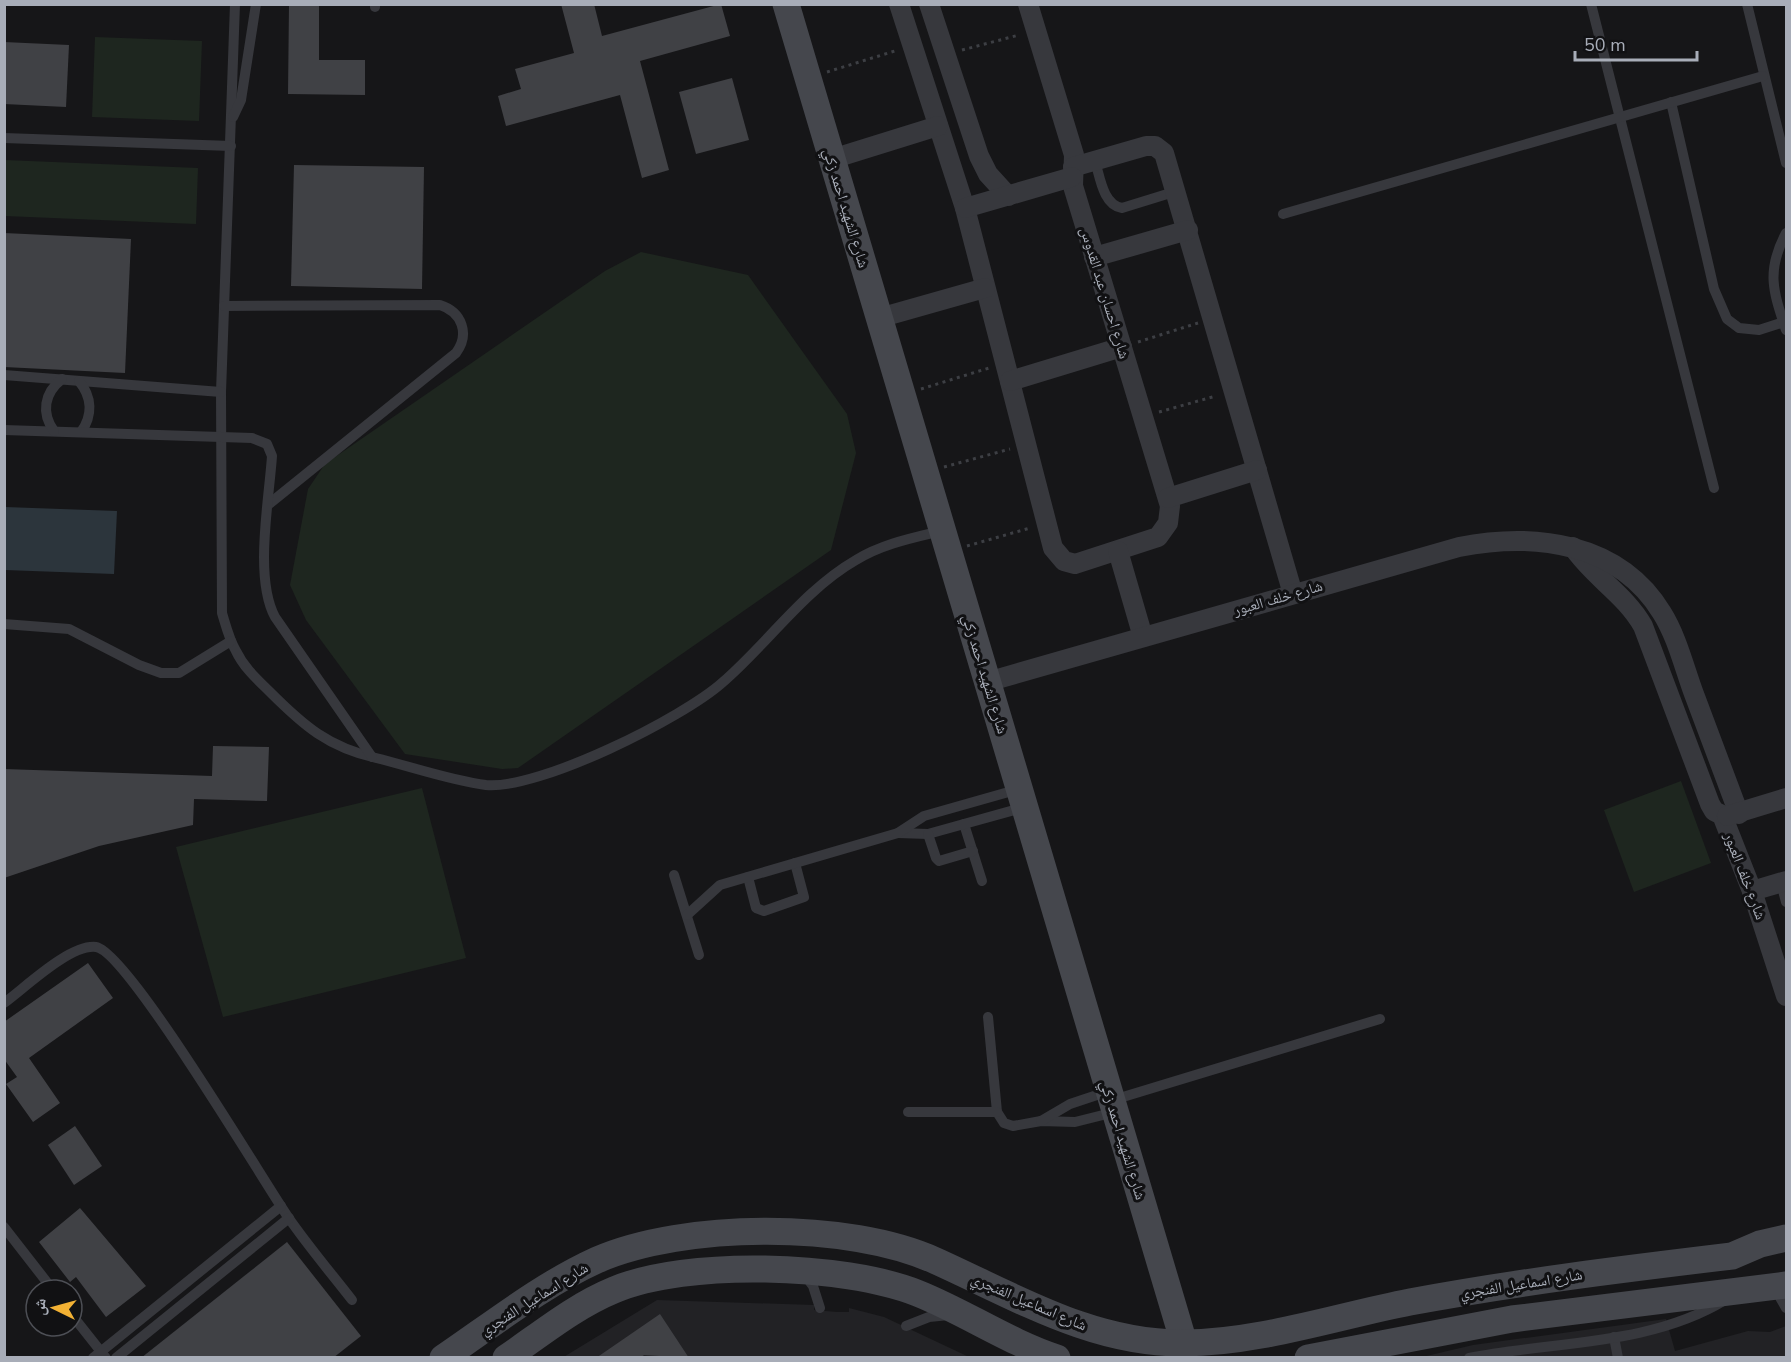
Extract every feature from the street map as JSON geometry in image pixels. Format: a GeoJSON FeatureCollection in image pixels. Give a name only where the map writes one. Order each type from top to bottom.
{"type":"FeatureCollection","features":[{"type":"Feature","properties":{"kind":"main road","name":"شارع الشهيد احمد زكي"},"geometry":{"type":"LineString","coordinates":[[786,4],[1184,1343]]}},
{"type":"Feature","properties":{"kind":"main road","name":"شارع اسماعيل الفنجري"},"geometry":{"type":"LineString","coordinates":[[443,1358],[549,1286],[601,1258],[658,1241],[717,1233],[808,1234],[879,1244],[930,1258],[1081,1326],[1142,1341],[1184,1343],[1245,1337],[1371,1310],[1496,1287],[1732,1256],[1760,1244],[1786,1238]]}},
{"type":"Feature","properties":{"kind":"main road"},"geometry":{"type":"LineString","coordinates":[[1732,1256],[1786,1256]]}},
{"type":"Feature","properties":{"kind":"main road"},"geometry":{"type":"LineString","coordinates":[[516,1355],[597,1298],[638,1281],[682,1272],[801,1271],[838,1274],[887,1283],[919,1293],[1047,1356]]}},
{"type":"Feature","properties":{"kind":"main road"},"geometry":{"type":"LineString","coordinates":[[1308,1358],[1521,1317],[1741,1290],[1782,1293]]}},
{"type":"Feature","properties":{"kind":"street"},"geometry":{"type":"LineString","coordinates":[[900,4],[965,208],[1046,523]]}},
{"type":"Feature","properties":{"kind":"street"},"geometry":{"type":"LineString","coordinates":[[928,4],[980,156],[994,182],[1008,196]]}},
{"type":"Feature","properties":{"kind":"street","name":"شارع احسان عبد القدوس"},"geometry":{"type":"LineString","coordinates":[[1028,4],[1074,155],[1073,172],[1094,257],[1168,498],[1170,515],[1158,537],[1082,562],[1064,561],[1055,553],[1046,523]]}},
{"type":"Feature","properties":{"kind":"street"},"geometry":{"type":"LineString","coordinates":[[832,159],[938,126]]}},
{"type":"Feature","properties":{"kind":"street"},"geometry":{"type":"LineString","coordinates":[[965,208],[1008,196],[1073,172],[1095,161],[1146,146],[1155,146],[1164,153],[1177,191],[1293,594]]}},
{"type":"Feature","properties":{"kind":"street"},"geometry":{"type":"LineString","coordinates":[[1094,257],[1188,230]]}},
{"type":"Feature","properties":{"kind":"street"},"geometry":{"type":"LineString","coordinates":[[879,318],[986,288]]}},
{"type":"Feature","properties":{"kind":"street"},"geometry":{"type":"LineString","coordinates":[[1007,372],[1122,347]]}},
{"type":"Feature","properties":{"kind":"street"},"geometry":{"type":"LineString","coordinates":[[1168,498],[1257,470]]}},
{"type":"Feature","properties":{"kind":"street","name":"شارع خلف العبور"},"geometry":{"type":"LineString","coordinates":[[987,682],[1473,544],[1530,541],[1573,547],[1588,566],[1619,594],[1638,617],[1651,644],[1710,804],[1714,811],[1730,814],[1786,996]]}},
{"type":"Feature","properties":{"kind":"street"},"geometry":{"type":"LineString","coordinates":[[1118,551],[1143,637]]}},
{"type":"Feature","properties":{"kind":"street"},"geometry":{"type":"LineString","coordinates":[[1730,814],[1786,798]]}},
{"type":"Feature","properties":{"kind":"street"},"geometry":{"type":"LineString","coordinates":[[1752,891],[1785,888]]}},
{"type":"Feature","properties":{"kind":"lane"},"geometry":{"type":"LineString","coordinates":[[236,4],[221,392],[222,613],[231,641],[252,675],[300,722],[334,745],[372,757],[486,785],[516,784],[548,775],[688,708],[722,683],[825,582],[857,559],[902,540],[945,541]]}},
{"type":"Feature","properties":{"kind":"lane"},"geometry":{"type":"LineString","coordinates":[[231,120],[241,100],[256,4]]}},
{"type":"Feature","properties":{"kind":"lane"},"geometry":{"type":"LineString","coordinates":[[1591,4],[1714,489]]}},
{"type":"Feature","properties":{"kind":"lane"},"geometry":{"type":"LineString","coordinates":[[1747,4],[1786,163]]}},
{"type":"Feature","properties":{"kind":"lane"},"geometry":{"type":"LineString","coordinates":[[1283,214],[1763,76]]}},
{"type":"Feature","properties":{"kind":"lane"},"geometry":{"type":"LineString","coordinates":[[1671,102],[1714,289],[1728,319],[1738,328],[1759,330],[1785,326],[1771,276],[1778,249],[1786,233]]}},
{"type":"Feature","properties":{"kind":"lane"},"geometry":{"type":"LineString","coordinates":[[4,138],[231,146]]}},
{"type":"Feature","properties":{"kind":"lane"},"geometry":{"type":"LineString","coordinates":[[1095,161],[1107,199],[1114,206],[1122,208],[1177,191]]}},
{"type":"Feature","properties":{"kind":"lane"},"geometry":{"type":"LineString","coordinates":[[224,306],[440,304],[454,311],[462,324],[463,339],[456,353],[268,504]]}},
{"type":"Feature","properties":{"kind":"lane"},"geometry":{"type":"LineString","coordinates":[[4,375],[221,392]]}},
{"type":"Feature","properties":{"kind":"lane"},"geometry":{"type":"LineString","coordinates":[[54,431],[47,418],[46,404],[51,390],[62,380]]}},
{"type":"Feature","properties":{"kind":"lane"},"geometry":{"type":"LineString","coordinates":[[79,381],[90,402],[88,418],[81,432]]}},
{"type":"Feature","properties":{"kind":"lane"},"geometry":{"type":"LineString","coordinates":[[4,430],[258,438],[267,444],[272,456],[264,583],[270,607],[372,757]]}},
{"type":"Feature","properties":{"kind":"lane"},"geometry":{"type":"LineString","coordinates":[[4,624],[69,628],[161,674],[179,673],[231,641]]}},
{"type":"Feature","properties":{"kind":"lane"},"geometry":{"type":"LineString","coordinates":[[898,833],[928,834],[964,824],[1022,798]]}},
{"type":"Feature","properties":{"kind":"lane"},"geometry":{"type":"LineString","coordinates":[[687,915],[699,907],[716,887],[898,833],[924,816],[1022,798]]}},
{"type":"Feature","properties":{"kind":"lane"},"geometry":{"type":"LineString","coordinates":[[964,824],[982,881]]}},
{"type":"Feature","properties":{"kind":"lane"},"geometry":{"type":"LineString","coordinates":[[928,834],[939,861],[973,851]]}},
{"type":"Feature","properties":{"kind":"lane"},"geometry":{"type":"LineString","coordinates":[[748,877],[756,908],[764,911],[804,897],[795,863]]}},
{"type":"Feature","properties":{"kind":"lane"},"geometry":{"type":"LineString","coordinates":[[674,875],[699,956]]}},
{"type":"Feature","properties":{"kind":"lane"},"geometry":{"type":"LineString","coordinates":[[4,1003],[72,952],[86,946],[99,947],[111,956],[164,1022],[289,1218],[352,1300]]}},
{"type":"Feature","properties":{"kind":"lane"},"geometry":{"type":"LineString","coordinates":[[988,1017],[997,1112],[1001,1120],[1009,1125],[1041,1121],[1075,1122],[1112,1101],[1380,1019]]}},
{"type":"Feature","properties":{"kind":"lane"},"geometry":{"type":"LineString","coordinates":[[1041,1121],[1070,1104],[1112,1101]]}},
{"type":"Feature","properties":{"kind":"lane"},"geometry":{"type":"LineString","coordinates":[[908,1112],[997,1112]]}},
{"type":"Feature","properties":{"kind":"lane"},"geometry":{"type":"LineString","coordinates":[[84,1332],[100,1355],[281,1206]]}},
{"type":"Feature","properties":{"kind":"lane"},"geometry":{"type":"LineString","coordinates":[[116,1358],[289,1218]]}},
{"type":"Feature","properties":{"kind":"lane"},"geometry":{"type":"LineString","coordinates":[[4,1227],[44,1278]]}},
{"type":"Feature","properties":{"kind":"lane"},"geometry":{"type":"LineString","coordinates":[[801,1271],[813,1286],[820,1308]]}},
{"type":"Feature","properties":{"kind":"lane"},"geometry":{"type":"LineString","coordinates":[[1469,1358],[1614,1337],[1703,1314],[1741,1290]]}},
{"type":"Feature","properties":{"kind":"lane"},"geometry":{"type":"LineString","coordinates":[[906,1326],[929,1317],[961,1315]]}},
{"type":"Feature","properties":{"kind":"lane"},"geometry":{"type":"LineString","coordinates":[[1614,1337],[1618,1358]]}},
{"type":"Feature","properties":{"kind":"path"},"geometry":{"type":"LineString","coordinates":[[945,55],[1036,30]]}},
{"type":"Feature","properties":{"kind":"path"},"geometry":{"type":"LineString","coordinates":[[808,78],[913,45]]}},
{"type":"Feature","properties":{"kind":"path"},"geometry":{"type":"LineString","coordinates":[[1122,347],[1213,319]]}},
{"type":"Feature","properties":{"kind":"path"},"geometry":{"type":"LineString","coordinates":[[902,395],[1007,372]]}},
{"type":"Feature","properties":{"kind":"path"},"geometry":{"type":"LineString","coordinates":[[1143,416],[1234,390]]}},
{"type":"Feature","properties":{"kind":"path"},"geometry":{"type":"LineString","coordinates":[[925,472],[1026,444]]}},
{"type":"Feature","properties":{"kind":"path"},"geometry":{"type":"LineString","coordinates":[[945,541],[1046,523]]}},
{"type":"Feature","properties":{"kind":"shaded area"},"geometry":{"type":"Polygon","coordinates":[[[95,37],[202,41],[199,121],[92,117],[95,37]]]}},
{"type":"Feature","properties":{"kind":"shaded area"},"geometry":{"type":"Polygon","coordinates":[[[5,160],[198,168],[196,224],[5,216],[5,160]]]}},
{"type":"Feature","properties":{"kind":"shaded area"},"geometry":{"type":"Polygon","coordinates":[[[641,252],[748,275],[847,414],[856,453],[831,550],[518,768],[502,769],[405,754],[306,620],[290,585],[308,489],[325,464],[605,271],[641,252]]]}},
{"type":"Feature","properties":{"kind":"shaded area"},"geometry":{"type":"Polygon","coordinates":[[[5,507],[117,511],[114,574],[5,570],[5,507]]]}},
{"type":"Feature","properties":{"kind":"shaded area"},"geometry":{"type":"Polygon","coordinates":[[[1681,781],[1711,863],[1634,892],[1604,810],[1681,781]]]}},
{"type":"Feature","properties":{"kind":"shaded area"},"geometry":{"type":"Polygon","coordinates":[[[422,788],[466,958],[223,1017],[176,847],[422,788]]]}},
{"type":"Feature","properties":{"kind":"shaded area"},"geometry":{"type":"Polygon","coordinates":[[[657,1300],[814,1305],[814,1310],[837,1312],[849,1312],[849,1308],[884,1317],[969,1357],[562,1358],[657,1300]]]}},
{"type":"Feature","properties":{"kind":"shaded area"},"geometry":{"type":"Polygon","coordinates":[[[1666,1319],[1675,1351],[1748,1331],[1770,1332],[1786,1326],[1786,1357],[1418,1358],[1473,1345],[1666,1319]]]}},
{"type":"Feature","properties":{"kind":"building"},"geometry":{"type":"Polygon","coordinates":[[[289,4],[319,4],[319,60],[365,60],[365,95],[288,94],[289,4]]]}},
{"type":"Feature","properties":{"kind":"building"},"geometry":{"type":"Polygon","coordinates":[[[561,4],[594,4],[602,36],[721,4],[730,36],[640,61],[669,170],[642,178],[620,95],[506,126],[498,96],[521,89],[515,69],[574,53],[561,4]]]}},
{"type":"Feature","properties":{"kind":"building"},"geometry":{"type":"Polygon","coordinates":[[[4,42],[69,45],[66,107],[4,104],[4,42]]]}},
{"type":"Feature","properties":{"kind":"building"},"geometry":{"type":"Polygon","coordinates":[[[732,78],[749,140],[696,154],[679,92],[732,78]]]}},
{"type":"Feature","properties":{"kind":"building"},"geometry":{"type":"Polygon","coordinates":[[[294,165],[424,167],[422,289],[291,286],[294,165]]]}},
{"type":"Feature","properties":{"kind":"building"},"geometry":{"type":"Polygon","coordinates":[[[4,233],[131,239],[125,373],[4,367],[4,233]]]}},
{"type":"Feature","properties":{"kind":"building"},"geometry":{"type":"Polygon","coordinates":[[[213,746],[269,747],[267,801],[194,799],[193,825],[99,846],[4,878],[4,769],[212,776],[213,746]]]}},
{"type":"Feature","properties":{"kind":"building"},"geometry":{"type":"Polygon","coordinates":[[[88,963],[113,998],[29,1058],[60,1103],[33,1122],[6,1084],[17,1077],[4,1059],[4,1022],[88,963]]]}},
{"type":"Feature","properties":{"kind":"building"},"geometry":{"type":"Polygon","coordinates":[[[75,1126],[102,1166],[74,1185],[48,1145],[75,1126]]]}},
{"type":"Feature","properties":{"kind":"building"},"geometry":{"type":"Polygon","coordinates":[[[80,1208],[146,1286],[106,1317],[84,1288],[84,1278],[67,1278],[39,1242],[80,1208]]]}},
{"type":"Feature","properties":{"kind":"building"},"geometry":{"type":"Polygon","coordinates":[[[287,1242],[361,1336],[333,1358],[141,1358],[287,1242]]]}},
{"type":"Feature","properties":{"kind":"building"},"geometry":{"type":"Polygon","coordinates":[[[660,1314],[689,1358],[644,1355],[640,1358],[596,1358],[660,1314]]]}}]}
